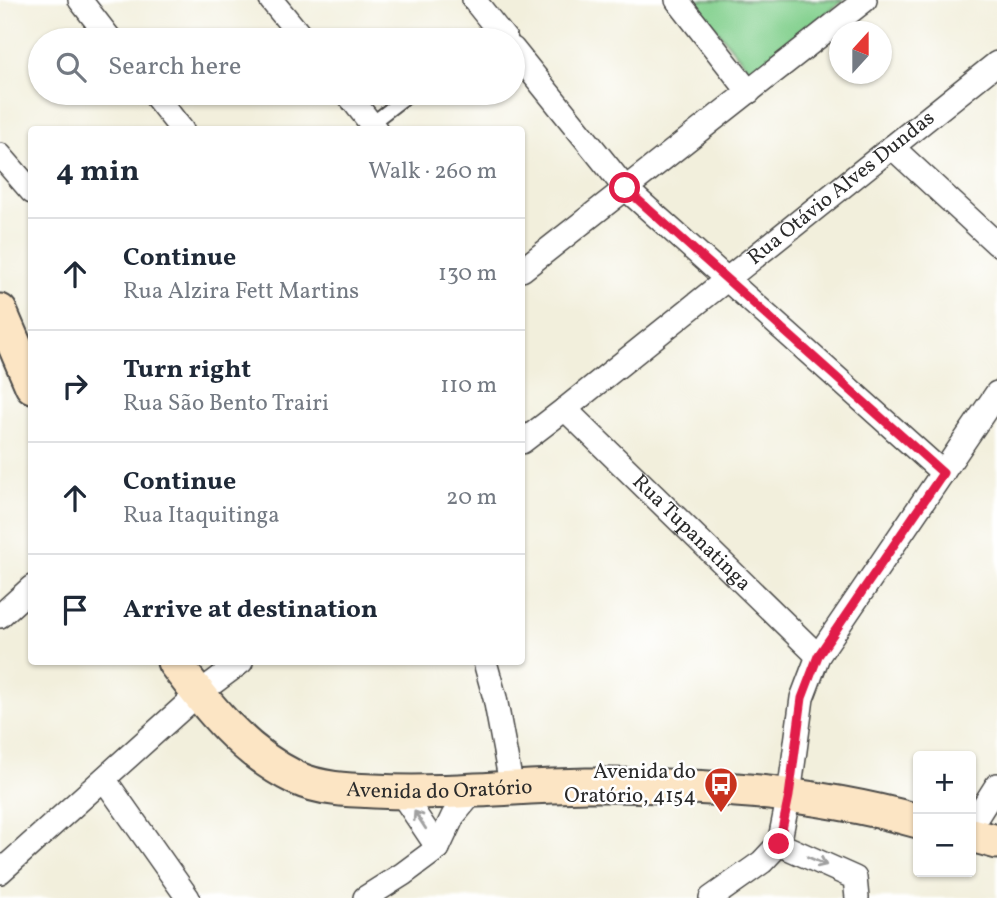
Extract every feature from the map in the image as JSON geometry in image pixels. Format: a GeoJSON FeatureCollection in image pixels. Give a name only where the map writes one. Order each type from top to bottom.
{"type":"FeatureCollection","features":[{"type":"Feature","properties":{"kind":"main road"},"geometry":{"type":"LineString","coordinates":[[0,313],[28,377]]}},
{"type":"Feature","properties":{"kind":"main road","name":"Avenida do Oratório"},"geometry":{"type":"LineString","coordinates":[[176,665],[219,719],[246,744],[296,778],[323,787],[401,793],[652,786],[738,790],[879,811],[913,820]]}},
{"type":"Feature","properties":{"kind":"main road"},"geometry":{"type":"LineString","coordinates":[[976,836],[997,842]]}},
{"type":"Feature","properties":{"kind":"street"},"geometry":{"type":"LineString","coordinates":[[80,0],[102,28]]}},
{"type":"Feature","properties":{"kind":"street"},"geometry":{"type":"LineString","coordinates":[[271,0],[294,28]]}},
{"type":"Feature","properties":{"kind":"street"},"geometry":{"type":"LineString","coordinates":[[474,0],[489,28]]}},
{"type":"Feature","properties":{"kind":"street"},"geometry":{"type":"LineString","coordinates":[[677,0],[749,92]]}},
{"type":"Feature","properties":{"kind":"street"},"geometry":{"type":"LineString","coordinates":[[525,268],[865,0]]}},
{"type":"Feature","properties":{"kind":"street","name":"Rua Otávio Alves Dundas"},"geometry":{"type":"LineString","coordinates":[[525,440],[997,63]]}},
{"type":"Feature","properties":{"kind":"street"},"geometry":{"type":"LineString","coordinates":[[525,64],[625,188],[943,473]]}},
{"type":"Feature","properties":{"kind":"street"},"geometry":{"type":"LineString","coordinates":[[162,105],[179,126]]}},
{"type":"Feature","properties":{"kind":"street"},"geometry":{"type":"LineString","coordinates":[[357,105],[374,126]]}},
{"type":"Feature","properties":{"kind":"street"},"geometry":{"type":"LineString","coordinates":[[892,147],[997,244]]}},
{"type":"Feature","properties":{"kind":"street"},"geometry":{"type":"LineString","coordinates":[[0,155],[28,187]]}},
{"type":"Feature","properties":{"kind":"street"},"geometry":{"type":"LineString","coordinates":[[711,898],[762,862],[779,844],[789,796],[802,698],[818,656],[997,393]]}},
{"type":"Feature","properties":{"kind":"street","name":"Rua Tupanatinga"},"geometry":{"type":"LineString","coordinates":[[565,409],[818,656]]}},
{"type":"Feature","properties":{"kind":"street"},"geometry":{"type":"LineString","coordinates":[[0,616],[28,591]]}},
{"type":"Feature","properties":{"kind":"street"},"geometry":{"type":"LineString","coordinates":[[0,872],[198,694],[237,665]]}},
{"type":"Feature","properties":{"kind":"street"},"geometry":{"type":"LineString","coordinates":[[486,665],[495,698],[512,789]]}},
{"type":"Feature","properties":{"kind":"street"},"geometry":{"type":"LineString","coordinates":[[104,779],[188,898]]}},
{"type":"Feature","properties":{"kind":"street"},"geometry":{"type":"LineString","coordinates":[[976,818],[997,785]]}},
{"type":"Feature","properties":{"kind":"street"},"geometry":{"type":"LineString","coordinates":[[365,898],[438,848],[453,816],[474,791]]}},
{"type":"Feature","properties":{"kind":"street"},"geometry":{"type":"LineString","coordinates":[[401,793],[438,848]]}},
{"type":"Feature","properties":{"kind":"street"},"geometry":{"type":"LineString","coordinates":[[779,844],[855,878],[857,898]]}},
{"type":"Feature","properties":{"kind":"lane"},"geometry":{"type":"LineString","coordinates":[[374,126],[398,105]]}},
{"type":"Feature","properties":{"kind":"green space"},"geometry":{"type":"Polygon","coordinates":[[[693,0],[844,0],[751,72],[693,0]]]}},
{"type":"Feature","properties":{"kind":"place","name":"Avenida do Oratório, 4154"},"geometry":{"type":"Point","coordinates":[721,814]}},
{"type":"Feature","properties":{"kind":"route"},"geometry":{"type":"LineString","coordinates":[[625,188],[943,473],[818,656],[808,678],[797,725],[789,796],[779,844]]}}]}
